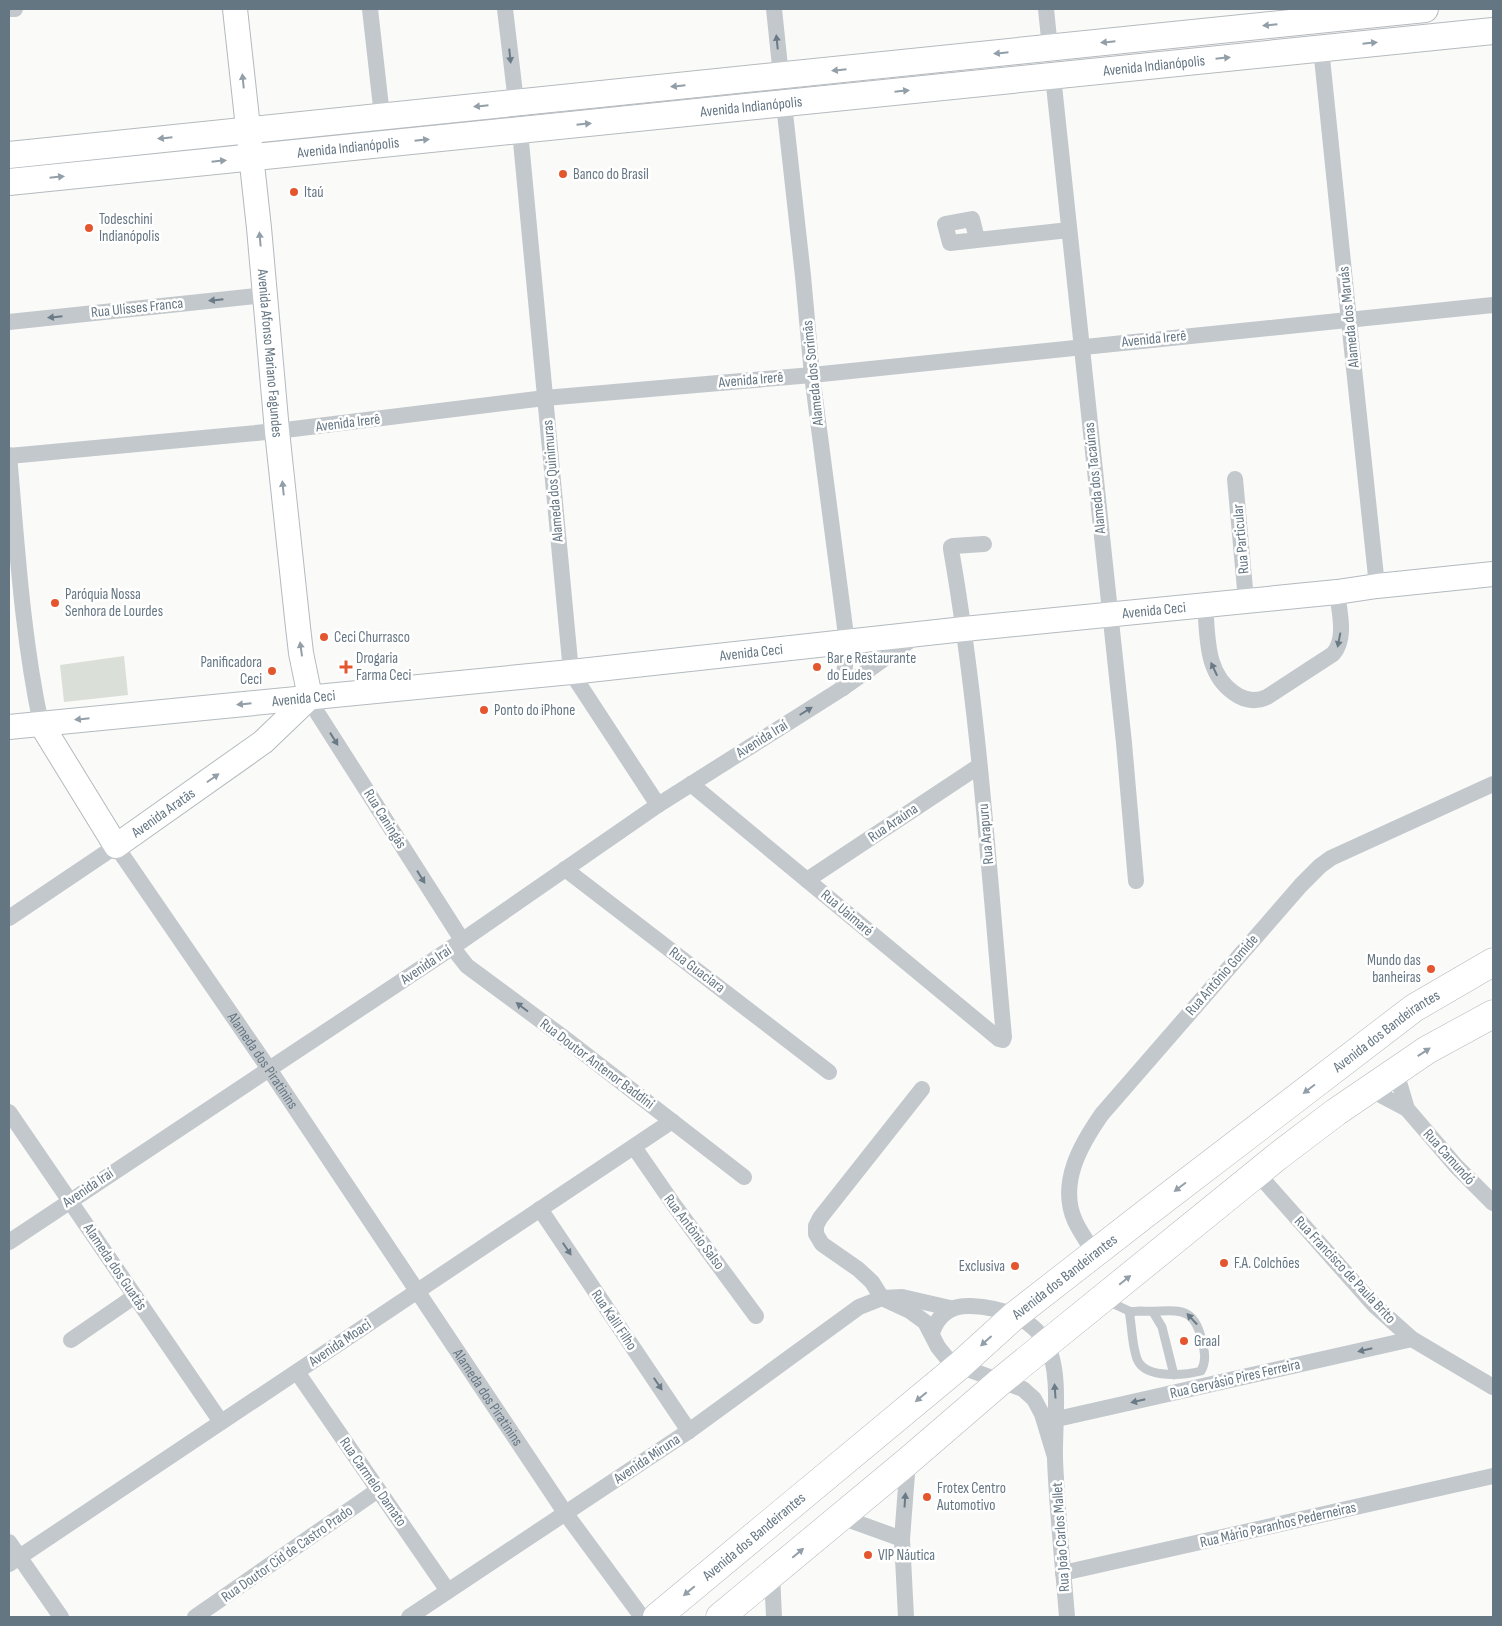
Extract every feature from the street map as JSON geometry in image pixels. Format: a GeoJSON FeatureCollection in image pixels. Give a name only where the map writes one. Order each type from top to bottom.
{"type":"FeatureCollection","features":[{"type":"Feature","properties":{"kind":"highway","name":"Avenida dos Bandeirantes"},"geometry":{"type":"LineString","coordinates":[[657,1617],[958,1366],[1014,1316],[1148,1211],[1414,1008],[1493,962]]}},
{"type":"Feature","properties":{"kind":"highway"},"geometry":{"type":"LineString","coordinates":[[720,1617],[908,1461],[1002,1380],[1278,1156],[1336,1112],[1371,1090],[1427,1050],[1493,1014]]}},
{"type":"Feature","properties":{"kind":"main road","name":"Avenida Indianópolis"},"geometry":{"type":"LineString","coordinates":[[9,155],[1050,48],[1318,14],[1425,9]]}},
{"type":"Feature","properties":{"kind":"main road","name":"Avenida Indianópolis"},"geometry":{"type":"LineString","coordinates":[[9,182],[1493,31]]}},
{"type":"Feature","properties":{"kind":"street"},"geometry":{"type":"LineString","coordinates":[[9,9],[16,9]]}},
{"type":"Feature","properties":{"kind":"street","name":"Avenida Afonso Mariano Fagundes"},"geometry":{"type":"LineString","coordinates":[[235,9],[252,158],[277,431],[301,653],[310,697]]}},
{"type":"Feature","properties":{"kind":"street"},"geometry":{"type":"LineString","coordinates":[[370,9],[382,116]]}},
{"type":"Feature","properties":{"kind":"street"},"geometry":{"type":"LineString","coordinates":[[505,9],[512,81],[516,102]]}},
{"type":"Feature","properties":{"kind":"street"},"geometry":{"type":"LineString","coordinates":[[774,9],[781,76]]}},
{"type":"Feature","properties":{"kind":"street"},"geometry":{"type":"LineString","coordinates":[[1046,9],[1050,48]]}},
{"type":"Feature","properties":{"kind":"street","name":"Alameda dos Maruás"},"geometry":{"type":"LineString","coordinates":[[1321,48],[1377,586]]}},
{"type":"Feature","properties":{"kind":"street","name":"Alameda dos Tacaúnas"},"geometry":{"type":"LineString","coordinates":[[1053,76],[1136,881]]}},
{"type":"Feature","properties":{"kind":"street","name":"Alameda dos Sorimãs"},"geometry":{"type":"LineString","coordinates":[[784,104],[812,374],[847,642]]}},
{"type":"Feature","properties":{"kind":"street","name":"Alameda dos Quinimuras"},"geometry":{"type":"LineString","coordinates":[[520,131],[570,672],[658,806]]}},
{"type":"Feature","properties":{"kind":"street"},"geometry":{"type":"LineString","coordinates":[[977,239],[1069,230]]}},
{"type":"Feature","properties":{"kind":"street","name":"Rua Ulisses Franca"},"geometry":{"type":"LineString","coordinates":[[9,322],[265,295]]}},
{"type":"Feature","properties":{"kind":"street","name":"Avenida Irerê"},"geometry":{"type":"LineString","coordinates":[[9,456],[277,431],[546,398],[812,374],[1493,305]]}},
{"type":"Feature","properties":{"kind":"street","name":"Alameda dos Piratinins"},"geometry":{"type":"LineString","coordinates":[[9,456],[24,618],[33,689],[41,724],[116,846],[269,1070],[566,1514],[642,1617]]}},
{"type":"Feature","properties":{"kind":"street","name":"Rua Particular"},"geometry":{"type":"LineString","coordinates":[[1235,479],[1246,600]]}},
{"type":"Feature","properties":{"kind":"street","name":"Rua Arapuru"},"geometry":{"type":"LineString","coordinates":[[984,544],[954,546],[951,548],[964,629],[979,766],[1003,1040]]}},
{"type":"Feature","properties":{"kind":"street","name":"Avenida Ceci"},"geometry":{"type":"LineString","coordinates":[[9,727],[570,672],[1493,574]]}},
{"type":"Feature","properties":{"kind":"street"},"geometry":{"type":"LineString","coordinates":[[1205,604],[1210,660],[1220,681],[1246,700],[1260,700],[1268,697],[1338,648],[1341,634],[1337,592]]}},
{"type":"Feature","properties":{"kind":"street","name":"Avenida Iraí"},"geometry":{"type":"LineString","coordinates":[[9,1242],[457,944],[691,784],[843,688],[919,634]]}},
{"type":"Feature","properties":{"kind":"street"},"geometry":{"type":"LineString","coordinates":[[843,688],[847,642]]}},
{"type":"Feature","properties":{"kind":"street","name":"Avenida Aratãs"},"geometry":{"type":"LineString","coordinates":[[9,918],[116,846],[263,742],[310,697]]}},
{"type":"Feature","properties":{"kind":"street","name":"Rua Caningás"},"geometry":{"type":"LineString","coordinates":[[310,697],[323,722],[457,944]]}},
{"type":"Feature","properties":{"kind":"street","name":"Rua Araúna"},"geometry":{"type":"LineString","coordinates":[[807,880],[979,766]]}},
{"type":"Feature","properties":{"kind":"street","name":"Rua Uaimaré"},"geometry":{"type":"LineString","coordinates":[[691,784],[999,1039],[1003,1040]]}},
{"type":"Feature","properties":{"kind":"street","name":"Rua Antônio Gomide"},"geometry":{"type":"LineString","coordinates":[[1095,1254],[1074,1220],[1069,1201],[1068,1187],[1070,1175],[1090,1131],[1102,1114],[1301,885],[1320,866],[1331,858],[1493,784]]}},
{"type":"Feature","properties":{"kind":"street","name":"Rua Guaciara"},"geometry":{"type":"LineString","coordinates":[[565,869],[829,1072]]}},
{"type":"Feature","properties":{"kind":"street","name":"Rua Doutor Antenor Baddini"},"geometry":{"type":"LineString","coordinates":[[457,944],[467,966],[744,1177]]}},
{"type":"Feature","properties":{"kind":"street","name":"Rua Camundó"},"geometry":{"type":"LineString","coordinates":[[1396,1072],[1408,1109],[1456,1166],[1493,1203]]}},
{"type":"Feature","properties":{"kind":"street"},"geometry":{"type":"LineString","coordinates":[[922,1089],[820,1218],[816,1226],[816,1234],[822,1244],[872,1282],[882,1298],[918,1316],[925,1322],[938,1347],[946,1357],[958,1366]]}},
{"type":"Feature","properties":{"kind":"street","name":"Rua Camundó"},"geometry":{"type":"LineString","coordinates":[[1371,1090],[1408,1109]]}},
{"type":"Feature","properties":{"kind":"street","name":"Alameda dos Guatás"},"geometry":{"type":"LineString","coordinates":[[9,1112],[221,1422]]}},
{"type":"Feature","properties":{"kind":"street","name":"Avenida Moaci"},"geometry":{"type":"LineString","coordinates":[[14,1560],[672,1121]]}},
{"type":"Feature","properties":{"kind":"street","name":"Rua Antônio Salso"},"geometry":{"type":"LineString","coordinates":[[634,1147],[674,1205],[756,1316]]}},
{"type":"Feature","properties":{"kind":"street","name":"Rua Francisco de Paula Brito"},"geometry":{"type":"LineString","coordinates":[[1258,1174],[1374,1305],[1412,1339],[1493,1387]]}},
{"type":"Feature","properties":{"kind":"street","name":"Rua Kalil Filho"},"geometry":{"type":"LineString","coordinates":[[540,1208],[690,1431]]}},
{"type":"Feature","properties":{"kind":"street"},"geometry":{"type":"LineString","coordinates":[[71,1340],[135,1296]]}},
{"type":"Feature","properties":{"kind":"street","name":"Avenida Miruna"},"geometry":{"type":"LineString","coordinates":[[409,1617],[690,1431],[859,1307],[882,1298],[902,1297],[950,1308],[959,1306],[982,1307],[1027,1321],[1037,1330],[1046,1344]]}},
{"type":"Feature","properties":{"kind":"street"},"geometry":{"type":"LineString","coordinates":[[932,1334],[935,1324],[950,1308]]}},
{"type":"Feature","properties":{"kind":"street","name":"Rua Gervásio Pires Ferreira"},"geometry":{"type":"LineString","coordinates":[[1057,1419],[1412,1339]]}},
{"type":"Feature","properties":{"kind":"street","name":"Rua João Carlos Mallet"},"geometry":{"type":"LineString","coordinates":[[1046,1344],[1053,1360],[1057,1419],[1055,1457],[1066,1617]]}},
{"type":"Feature","properties":{"kind":"street","name":"Rua João Carlos Mallet"},"geometry":{"type":"LineString","coordinates":[[958,1366],[1023,1389],[1034,1399],[1042,1414],[1055,1457]]}},
{"type":"Feature","properties":{"kind":"street","name":"Rua Carmelo Damato"},"geometry":{"type":"LineString","coordinates":[[297,1372],[448,1591]]}},
{"type":"Feature","properties":{"kind":"street"},"geometry":{"type":"LineString","coordinates":[[906,1617],[902,1539],[908,1461]]}},
{"type":"Feature","properties":{"kind":"street","name":"Rua Mário Paranhos Pederneiras"},"geometry":{"type":"LineString","coordinates":[[1063,1573],[1493,1476]]}},
{"type":"Feature","properties":{"kind":"street","name":"Rua Doutor Cid de Castro Prado"},"geometry":{"type":"LineString","coordinates":[[195,1617],[378,1490]]}},
{"type":"Feature","properties":{"kind":"street"},"geometry":{"type":"LineString","coordinates":[[841,1517],[902,1539]]}},
{"type":"Feature","properties":{"kind":"street"},"geometry":{"type":"LineString","coordinates":[[9,1542],[14,1560],[61,1617]]}},
{"type":"Feature","properties":{"kind":"street"},"geometry":{"type":"LineString","coordinates":[[772,1574],[774,1617]]}},
{"type":"Feature","properties":{"kind":"lane"},"geometry":{"type":"LineString","coordinates":[[1101,1300],[1119,1305],[1129,1311],[1153,1312],[1165,1310],[1184,1312],[1192,1316],[1199,1330],[1204,1352],[1205,1364],[1201,1371],[1187,1375],[1174,1375],[1150,1370],[1139,1363],[1129,1311]]}},
{"type":"Feature","properties":{"kind":"lane"},"geometry":{"type":"LineString","coordinates":[[1153,1312],[1162,1327],[1174,1375]]}},
{"type":"Feature","properties":{"kind":"shaded area"},"geometry":{"type":"Polygon","coordinates":[[[124,656],[128,695],[64,702],[60,665],[124,656]]]}},
{"type":"Feature","properties":{"kind":"place","name":"Banco do Brasil"},"geometry":{"type":"Point","coordinates":[563,174]}},
{"type":"Feature","properties":{"kind":"place","name":"Itaú"},"geometry":{"type":"Point","coordinates":[294,192]}},
{"type":"Feature","properties":{"kind":"place","name":"Todeschini Indianópolis"},"geometry":{"type":"Point","coordinates":[89,228]}},
{"type":"Feature","properties":{"kind":"place","name":"Paróquia Nossa Senhora de Lourdes"},"geometry":{"type":"Point","coordinates":[55,603]}},
{"type":"Feature","properties":{"kind":"place","name":"Ceci Churrasco"},"geometry":{"type":"Point","coordinates":[324,637]}},
{"type":"Feature","properties":{"kind":"place","name":"Drogaria Farma Ceci"},"geometry":{"type":"Point","coordinates":[346,667]}},
{"type":"Feature","properties":{"kind":"place","name":"Bar e Restaurante do Eudes"},"geometry":{"type":"Point","coordinates":[817,667]}},
{"type":"Feature","properties":{"kind":"place","name":"Panificadora Ceci"},"geometry":{"type":"Point","coordinates":[272,671]}},
{"type":"Feature","properties":{"kind":"place","name":"Ponto do iPhone"},"geometry":{"type":"Point","coordinates":[484,710]}},
{"type":"Feature","properties":{"kind":"place","name":"Mundo das banheiras"},"geometry":{"type":"Point","coordinates":[1431,969]}},
{"type":"Feature","properties":{"kind":"place","name":"F.A. Colchões"},"geometry":{"type":"Point","coordinates":[1224,1263]}},
{"type":"Feature","properties":{"kind":"place","name":"Exclusiva"},"geometry":{"type":"Point","coordinates":[1015,1266]}},
{"type":"Feature","properties":{"kind":"place","name":"Graal"},"geometry":{"type":"Point","coordinates":[1184,1341]}},
{"type":"Feature","properties":{"kind":"place","name":"Frotex Centro Automotivo"},"geometry":{"type":"Point","coordinates":[927,1497]}},
{"type":"Feature","properties":{"kind":"place","name":"VIP Náutica"},"geometry":{"type":"Point","coordinates":[868,1555]}}]}
